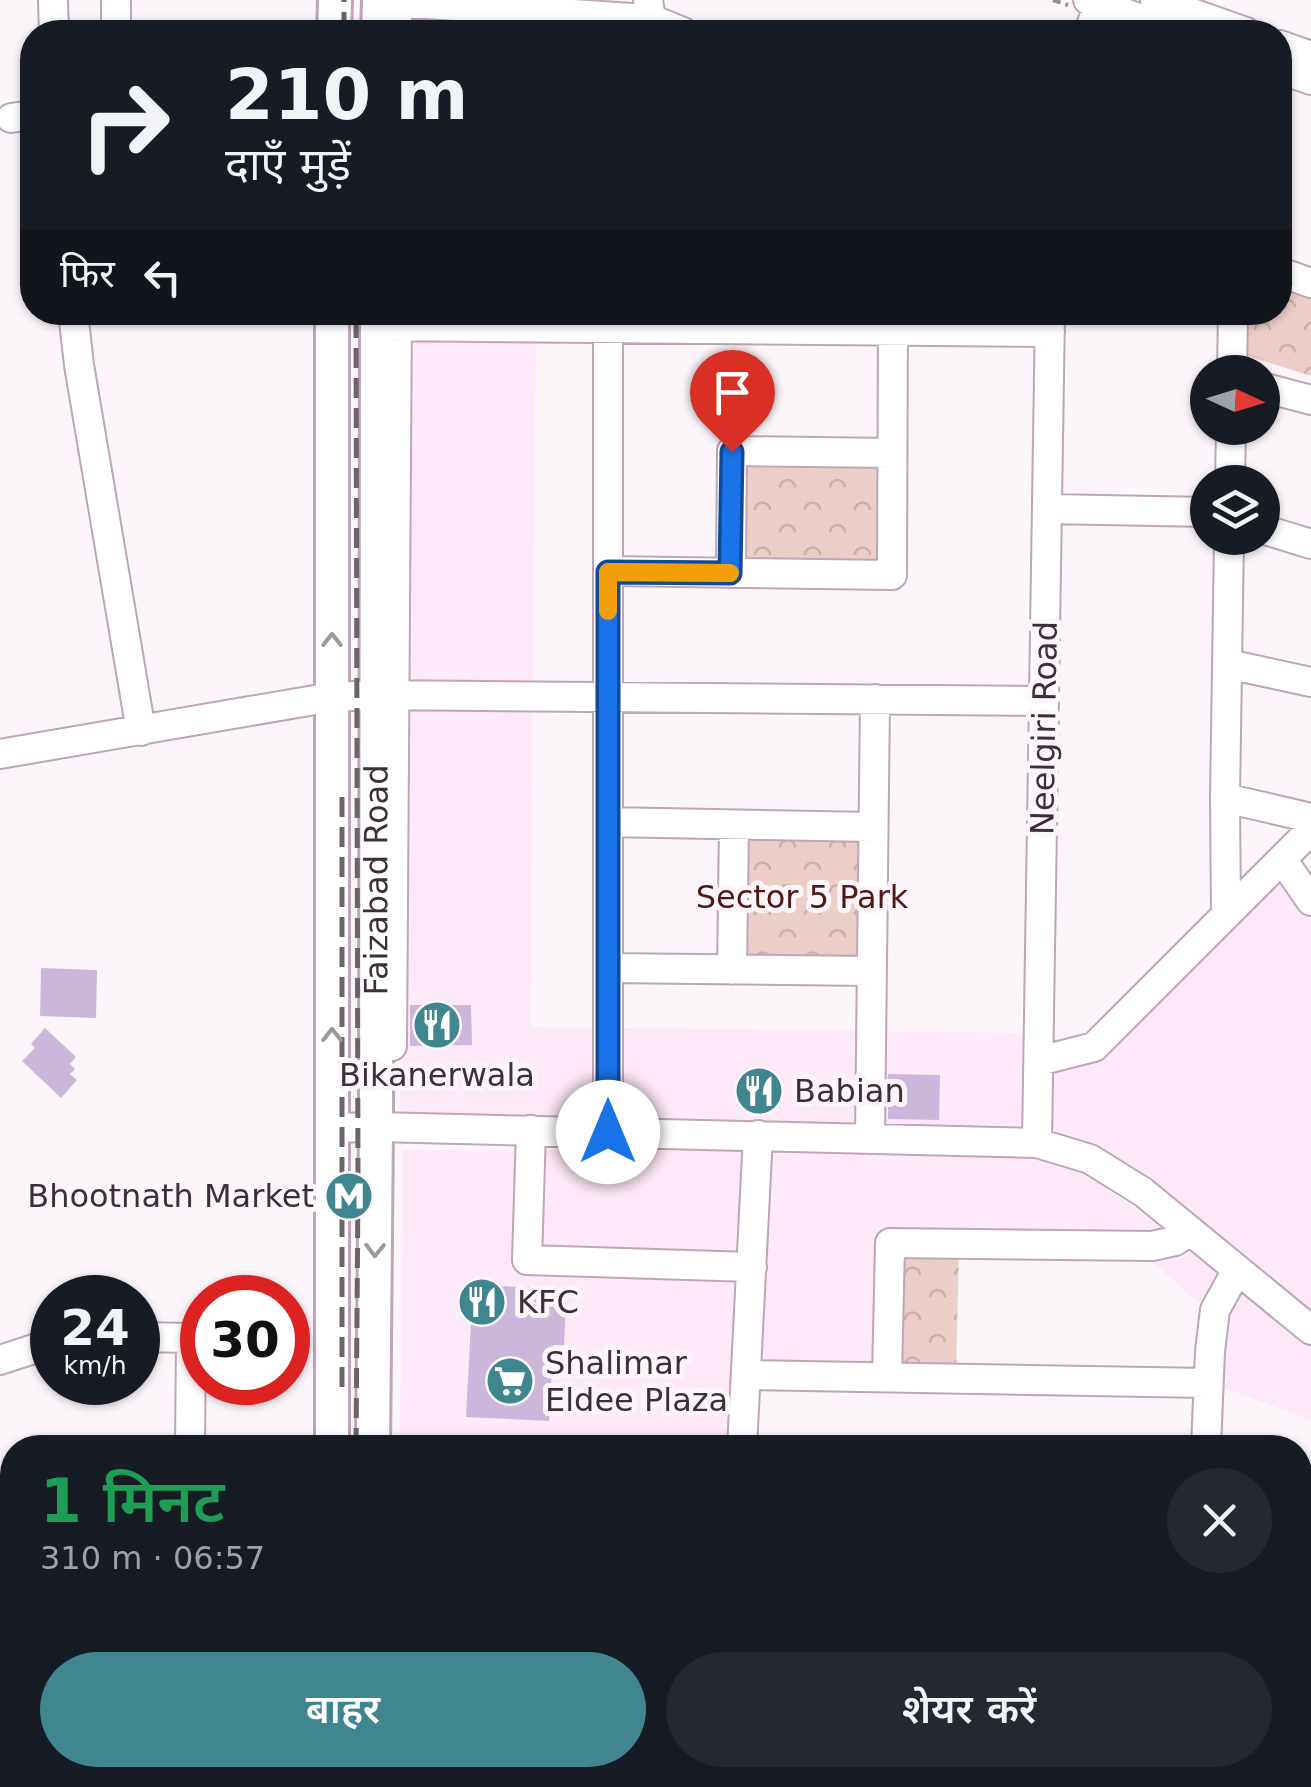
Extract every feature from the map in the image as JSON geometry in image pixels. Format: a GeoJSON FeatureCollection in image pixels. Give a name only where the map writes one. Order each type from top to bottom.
{"type":"FeatureCollection","features":[{"type":"Feature","properties":{"kind":"main road","name":"Faizabad Road"},"geometry":{"type":"LineString","coordinates":[[332,325],[332,1435]]}},
{"type":"Feature","properties":{"kind":"main road","name":"Faizabad Road"},"geometry":{"type":"LineString","coordinates":[[373,1435],[384,1127],[387,325]]}},
{"type":"Feature","properties":{"kind":"street"},"geometry":{"type":"LineString","coordinates":[[1155,0],[1212,20]]}},
{"type":"Feature","properties":{"kind":"street"},"geometry":{"type":"LineString","coordinates":[[391,1],[640,9]]}},
{"type":"Feature","properties":{"kind":"street"},"geometry":{"type":"LineString","coordinates":[[1095,1],[1146,20]]}},
{"type":"Feature","properties":{"kind":"street"},"geometry":{"type":"LineString","coordinates":[[74,325],[141,731]]}},
{"type":"Feature","properties":{"kind":"street"},"geometry":{"type":"LineString","coordinates":[[608,325],[608,1132]]}},
{"type":"Feature","properties":{"kind":"street"},"geometry":{"type":"LineString","coordinates":[[608,572],[892,575],[893,325]]}},
{"type":"Feature","properties":{"kind":"street","name":"Neelgiri Road"},"geometry":{"type":"LineString","coordinates":[[1037,1142],[1050,325]]}},
{"type":"Feature","properties":{"kind":"street"},"geometry":{"type":"LineString","coordinates":[[1233,355],[1234,325]]}},
{"type":"Feature","properties":{"kind":"street"},"geometry":{"type":"LineString","coordinates":[[1280,392],[1311,400]]}},
{"type":"Feature","properties":{"kind":"street"},"geometry":{"type":"LineString","coordinates":[[730,573],[732,452],[892,453]]}},
{"type":"Feature","properties":{"kind":"street"},"geometry":{"type":"LineString","coordinates":[[1048,509],[1190,512]]}},
{"type":"Feature","properties":{"kind":"street"},"geometry":{"type":"LineString","coordinates":[[1280,535],[1311,544]]}},
{"type":"Feature","properties":{"kind":"street"},"geometry":{"type":"LineString","coordinates":[[1226,914],[1229,555]]}},
{"type":"Feature","properties":{"kind":"street"},"geometry":{"type":"LineString","coordinates":[[1228,664],[1311,682]]}},
{"type":"Feature","properties":{"kind":"street"},"geometry":{"type":"LineString","coordinates":[[0,754],[332,697],[1044,701]]}},
{"type":"Feature","properties":{"kind":"street"},"geometry":{"type":"LineString","coordinates":[[870,1138],[874,700]]}},
{"type":"Feature","properties":{"kind":"street"},"geometry":{"type":"LineString","coordinates":[[1225,798],[1311,818]]}},
{"type":"Feature","properties":{"kind":"street"},"geometry":{"type":"LineString","coordinates":[[608,822],[873,827]]}},
{"type":"Feature","properties":{"kind":"street"},"geometry":{"type":"LineString","coordinates":[[732,970],[734,824]]}},
{"type":"Feature","properties":{"kind":"street"},"geometry":{"type":"LineString","coordinates":[[1038,1061],[1094,1046],[1311,830]]}},
{"type":"Feature","properties":{"kind":"street"},"geometry":{"type":"LineString","coordinates":[[1282,859],[1311,901]]}},
{"type":"Feature","properties":{"kind":"street"},"geometry":{"type":"LineString","coordinates":[[608,968],[872,972]]}},
{"type":"Feature","properties":{"kind":"street"},"geometry":{"type":"LineString","coordinates":[[332,1128],[1037,1142],[1090,1159],[1143,1192],[1311,1330]]}},
{"type":"Feature","properties":{"kind":"street"},"geometry":{"type":"LineString","coordinates":[[531,1130],[526,1260],[752,1267]]}},
{"type":"Feature","properties":{"kind":"street"},"geometry":{"type":"LineString","coordinates":[[743,1435],[758,1135]]}},
{"type":"Feature","properties":{"kind":"street"},"geometry":{"type":"LineString","coordinates":[[888,1377],[890,1243],[1152,1246],[1175,1242],[1189,1231]]}},
{"type":"Feature","properties":{"kind":"street"},"geometry":{"type":"LineString","coordinates":[[1206,1435],[1215,1310],[1237,1270]]}},
{"type":"Feature","properties":{"kind":"street"},"geometry":{"type":"LineString","coordinates":[[160,1337],[191,1338],[190,1435]]}},
{"type":"Feature","properties":{"kind":"street"},"geometry":{"type":"LineString","coordinates":[[0,1360],[30,1350]]}},
{"type":"Feature","properties":{"kind":"street"},"geometry":{"type":"LineString","coordinates":[[747,1375],[1208,1384]]}},
{"type":"Feature","properties":{"kind":"shaded area"},"geometry":{"type":"Polygon","coordinates":[[[412,0],[538,0],[538,20],[411,20],[412,0]]]}},
{"type":"Feature","properties":{"kind":"shaded area"},"geometry":{"type":"Polygon","coordinates":[[[409,325],[536,325],[530,1027],[1026,1033],[1025,1135],[400,1116],[409,325]]]}},
{"type":"Feature","properties":{"kind":"shaded area"},"geometry":{"type":"Polygon","coordinates":[[[745,325],[887,325],[745,326],[745,325]]]}},
{"type":"Feature","properties":{"kind":"shaded area"},"geometry":{"type":"Polygon","coordinates":[[[1284,880],[1311,916],[1311,1313],[1046,1134],[1043,1067],[1097,1056],[1284,880]]]}},
{"type":"Feature","properties":{"kind":"shaded area"},"geometry":{"type":"Polygon","coordinates":[[[769,1143],[1037,1155],[1089,1175],[1169,1233],[887,1237],[878,1368],[758,1368],[769,1143]]]}},
{"type":"Feature","properties":{"kind":"shaded area"},"geometry":{"type":"Polygon","coordinates":[[[403,1150],[744,1150],[731,1435],[400,1435],[403,1150]]]}},
{"type":"Feature","properties":{"kind":"shaded area"},"geometry":{"type":"Polygon","coordinates":[[[1187,1239],[1311,1339],[1311,1420],[1216,1385],[1221,1323],[1143,1253],[1187,1239]]]}},
{"type":"Feature","properties":{"kind":"green space"},"geometry":{"type":"Polygon","coordinates":[[[1292,272],[1311,279],[1311,376],[1280,366],[1280,355],[1241,354],[1244,325],[1292,325],[1292,272]]]}},
{"type":"Feature","properties":{"kind":"green space"},"geometry":{"type":"Polygon","coordinates":[[[881,463],[882,561],[741,562],[741,464],[881,463]]]}},
{"type":"Feature","properties":{"kind":"green space","name":"Sector 5 Park"},"geometry":{"type":"Polygon","coordinates":[[[743,836],[862,838],[861,959],[741,957],[743,836]]]}},
{"type":"Feature","properties":{"kind":"green space"},"geometry":{"type":"Polygon","coordinates":[[[895,1247],[959,1249],[956,1373],[893,1370],[895,1247]]]}},
{"type":"Feature","properties":{"kind":"building"},"geometry":{"type":"Polygon","coordinates":[[[41,968],[97,970],[96,1018],[40,1016],[41,968]]]}},
{"type":"Feature","properties":{"kind":"building","name":"Bikanerwala"},"geometry":{"type":"Polygon","coordinates":[[[410,1005],[471,1005],[472,1045],[410,1046],[410,1005]]]}},
{"type":"Feature","properties":{"kind":"building"},"geometry":{"type":"Polygon","coordinates":[[[45,1028],[76,1057],[70,1064],[75,1069],[70,1074],[77,1080],[61,1098],[22,1061],[35,1048],[31,1044],[45,1028]]]}},
{"type":"Feature","properties":{"kind":"building"},"geometry":{"type":"Polygon","coordinates":[[[888,1074],[940,1075],[939,1120],[888,1119],[888,1074]]]}},
{"type":"Feature","properties":{"kind":"building","name":"Shalimar Eldee Plaza"},"geometry":{"type":"Polygon","coordinates":[[[473,1285],[567,1289],[564,1345],[553,1345],[549,1421],[466,1417],[473,1285]]]}},
{"type":"Feature","properties":{"kind":"railway"},"geometry":{"type":"LineString","coordinates":[[344,0],[344,20]]}},
{"type":"Feature","properties":{"kind":"railway"},"geometry":{"type":"LineString","coordinates":[[356,325],[356,1435]]}},
{"type":"Feature","properties":{"kind":"railway"},"geometry":{"type":"LineString","coordinates":[[342,792],[342,1387]]}},
{"type":"Feature","properties":{"kind":"slow traffic"},"geometry":{"type":"LineString","coordinates":[[608,611],[608,572],[730,573]]}},
{"type":"Feature","properties":{"kind":"place","name":"Bikanerwala"},"geometry":{"type":"Point","coordinates":[437,1025]}},
{"type":"Feature","properties":{"kind":"place","name":"Babian"},"geometry":{"type":"Point","coordinates":[759,1091]}},
{"type":"Feature","properties":{"kind":"place","name":"Bhootnath Market"},"geometry":{"type":"Point","coordinates":[349,1196]}},
{"type":"Feature","properties":{"kind":"place","name":"KFC"},"geometry":{"type":"Point","coordinates":[482,1302]}},
{"type":"Feature","properties":{"kind":"place","name":"Shalimar Eldee Plaza"},"geometry":{"type":"Point","coordinates":[510,1381]}},
{"type":"Feature","properties":{"kind":"route"},"geometry":{"type":"LineString","coordinates":[[608,1132],[608,572],[730,573],[732,452]]}}]}
